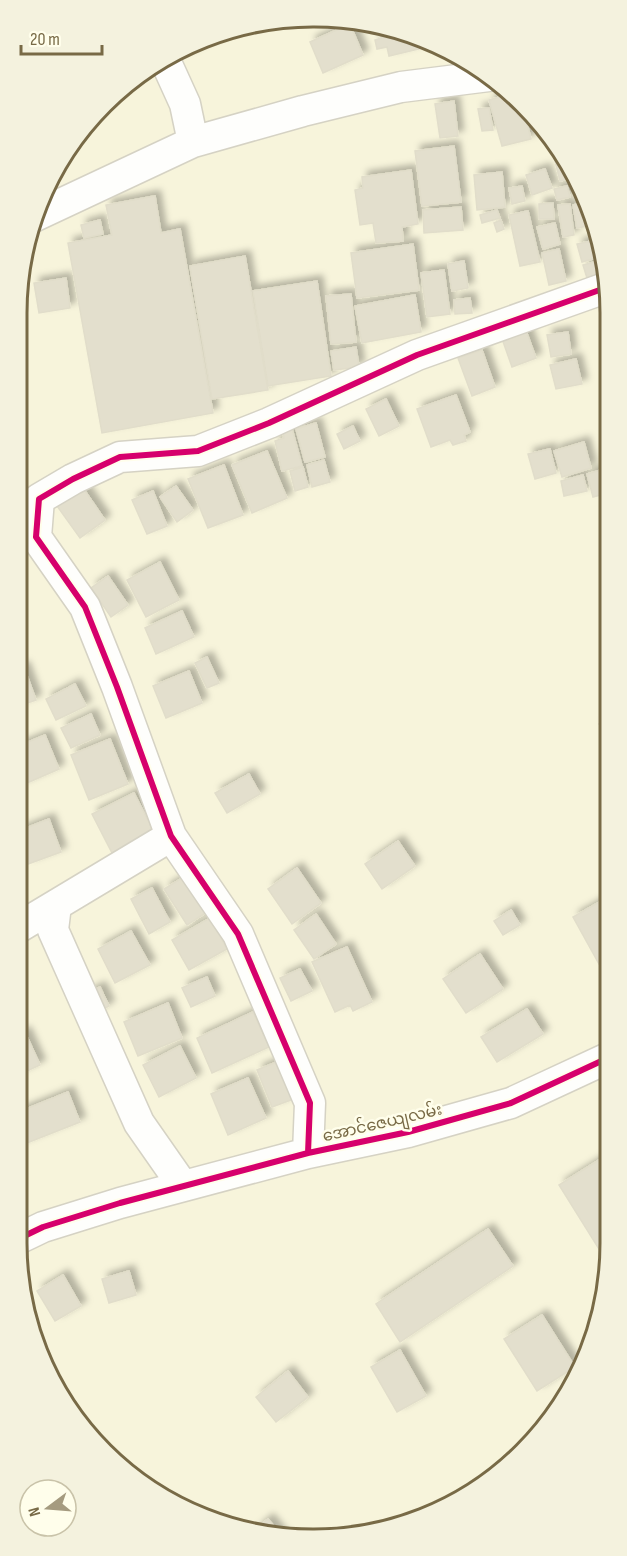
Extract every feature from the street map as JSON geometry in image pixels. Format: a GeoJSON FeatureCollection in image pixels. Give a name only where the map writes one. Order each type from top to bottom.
{"type":"FeatureCollection","features":[{"type":"Feature","properties":{"kind":"street"},"geometry":{"type":"LineString","coordinates":[[168,66],[185,104],[193,142]]}},
{"type":"Feature","properties":{"kind":"street"},"geometry":{"type":"LineString","coordinates":[[46,211],[193,142],[303,111],[401,87],[476,78]]}},
{"type":"Feature","properties":{"kind":"street"},"geometry":{"type":"LineString","coordinates":[[308,1153],[310,1103],[238,934],[171,836],[117,687],[84,608],[36,537],[39,499],[73,479],[120,457],[198,451],[269,423],[417,355],[599,290]]}},
{"type":"Feature","properties":{"kind":"street"},"geometry":{"type":"LineString","coordinates":[[27,922],[171,836]]}},
{"type":"Feature","properties":{"kind":"street"},"geometry":{"type":"LineString","coordinates":[[56,905],[53,930],[139,1123],[183,1186]]}},
{"type":"Feature","properties":{"kind":"street","name":"အောင်ဇေယျလမ်း"},"geometry":{"type":"LineString","coordinates":[[27,1235],[43,1227],[120,1203],[308,1153],[408,1132],[511,1103],[600,1062]]}},
{"type":"Feature","properties":{"kind":"shaded area"},"geometry":{"type":"Polygon","coordinates":[[[314,27],[351,29],[406,42],[457,65],[473,75],[516,111],[541,139],[562,170],[578,204],[590,239],[598,276],[600,314],[600,1242],[598,1280],[585,1335],[562,1386],[541,1417],[502,1458],[457,1491],[406,1514],[351,1527],[314,1529],[276,1527],[221,1514],[170,1491],[139,1470],[111,1445],[75,1402],[49,1352],[37,1317],[29,1280],[27,314],[29,276],[42,221],[65,170],[86,139],[125,98],[170,65],[221,42],[276,29],[314,27]]]}},
{"type":"Feature","properties":{"kind":"building"},"geometry":{"type":"Polygon","coordinates":[[[340,28],[352,29],[363,55],[323,73],[310,42],[340,28]]]}},
{"type":"Feature","properties":{"kind":"building"},"geometry":{"type":"Polygon","coordinates":[[[385,37],[421,48],[389,56],[387,47],[377,49],[375,40],[385,37]]]}},
{"type":"Feature","properties":{"kind":"building"},"geometry":{"type":"Polygon","coordinates":[[[500,97],[516,111],[527,123],[531,139],[502,146],[489,100],[500,97]]]}},
{"type":"Feature","properties":{"kind":"building"},"geometry":{"type":"Polygon","coordinates":[[[454,101],[458,136],[440,138],[435,104],[454,101]]]}},
{"type":"Feature","properties":{"kind":"building"},"geometry":{"type":"Polygon","coordinates":[[[489,108],[493,130],[482,131],[478,109],[489,108]]]}},
{"type":"Feature","properties":{"kind":"building"},"geometry":{"type":"Polygon","coordinates":[[[454,146],[461,202],[422,206],[415,151],[454,146]]]}},
{"type":"Feature","properties":{"kind":"building"},"geometry":{"type":"Polygon","coordinates":[[[554,157],[566,179],[560,181],[554,157]]]}},
{"type":"Feature","properties":{"kind":"building"},"geometry":{"type":"Polygon","coordinates":[[[545,169],[552,188],[532,195],[526,175],[545,169]]]}},
{"type":"Feature","properties":{"kind":"building"},"geometry":{"type":"Polygon","coordinates":[[[411,170],[418,224],[402,227],[403,241],[376,243],[373,223],[360,225],[355,190],[363,188],[362,177],[411,170]]]}},
{"type":"Feature","properties":{"kind":"building"},"geometry":{"type":"Polygon","coordinates":[[[502,172],[505,207],[477,210],[474,175],[502,172]]]}},
{"type":"Feature","properties":{"kind":"building"},"geometry":{"type":"Polygon","coordinates":[[[522,186],[525,201],[512,204],[509,188],[522,186]]]}},
{"type":"Feature","properties":{"kind":"building"},"geometry":{"type":"Polygon","coordinates":[[[567,186],[570,197],[557,200],[554,189],[567,186]]]}},
{"type":"Feature","properties":{"kind":"building"},"geometry":{"type":"Polygon","coordinates":[[[155,196],[161,233],[180,229],[213,413],[102,433],[68,243],[112,235],[106,205],[155,196]]]}},
{"type":"Feature","properties":{"kind":"building"},"geometry":{"type":"Polygon","coordinates":[[[553,203],[554,219],[539,219],[539,204],[553,203]]]}},
{"type":"Feature","properties":{"kind":"building"},"geometry":{"type":"Polygon","coordinates":[[[570,204],[574,235],[563,237],[558,205],[570,204]]]}},
{"type":"Feature","properties":{"kind":"building"},"geometry":{"type":"Polygon","coordinates":[[[578,204],[586,226],[577,228],[573,205],[578,204]]]}},
{"type":"Feature","properties":{"kind":"building"},"geometry":{"type":"Polygon","coordinates":[[[461,207],[463,230],[424,233],[423,210],[461,207]]]}},
{"type":"Feature","properties":{"kind":"building"},"geometry":{"type":"Polygon","coordinates":[[[497,210],[500,218],[482,223],[480,215],[497,210]]]}},
{"type":"Feature","properties":{"kind":"building"},"geometry":{"type":"Polygon","coordinates":[[[528,211],[540,262],[520,266],[509,215],[528,211]]]}},
{"type":"Feature","properties":{"kind":"building"},"geometry":{"type":"Polygon","coordinates":[[[100,220],[103,234],[84,238],[81,225],[100,220]]]}},
{"type":"Feature","properties":{"kind":"building"},"geometry":{"type":"Polygon","coordinates":[[[501,220],[504,229],[497,232],[494,223],[501,220]]]}},
{"type":"Feature","properties":{"kind":"building"},"geometry":{"type":"Polygon","coordinates":[[[555,223],[560,244],[543,249],[537,227],[555,223]]]}},
{"type":"Feature","properties":{"kind":"building"},"geometry":{"type":"Polygon","coordinates":[[[590,241],[594,259],[582,262],[577,244],[590,241]]]}},
{"type":"Feature","properties":{"kind":"building"},"geometry":{"type":"Polygon","coordinates":[[[413,244],[419,290],[357,298],[351,253],[413,244]]]}},
{"type":"Feature","properties":{"kind":"building"},"geometry":{"type":"Polygon","coordinates":[[[559,249],[566,281],[549,285],[542,253],[559,249]]]}},
{"type":"Feature","properties":{"kind":"building"},"geometry":{"type":"Polygon","coordinates":[[[245,256],[268,390],[212,399],[190,266],[245,256]]]}},
{"type":"Feature","properties":{"kind":"building"},"geometry":{"type":"Polygon","coordinates":[[[464,261],[468,288],[452,291],[448,264],[464,261]]]}},
{"type":"Feature","properties":{"kind":"building"},"geometry":{"type":"Polygon","coordinates":[[[595,262],[598,275],[587,278],[583,265],[595,262]]]}},
{"type":"Feature","properties":{"kind":"building"},"geometry":{"type":"Polygon","coordinates":[[[444,270],[450,314],[427,317],[421,273],[444,270]]]}},
{"type":"Feature","properties":{"kind":"building"},"geometry":{"type":"Polygon","coordinates":[[[66,278],[70,308],[39,313],[34,283],[66,278]]]}},
{"type":"Feature","properties":{"kind":"building"},"geometry":{"type":"Polygon","coordinates":[[[317,281],[331,376],[268,386],[253,291],[317,281]]]}},
{"type":"Feature","properties":{"kind":"building"},"geometry":{"type":"Polygon","coordinates":[[[351,294],[356,342],[331,344],[326,296],[351,294]]]}},
{"type":"Feature","properties":{"kind":"building"},"geometry":{"type":"Polygon","coordinates":[[[415,295],[421,332],[362,343],[355,306],[415,295]]]}},
{"type":"Feature","properties":{"kind":"building"},"geometry":{"type":"Polygon","coordinates":[[[470,298],[472,313],[455,314],[454,300],[470,298]]]}},
{"type":"Feature","properties":{"kind":"building"},"geometry":{"type":"Polygon","coordinates":[[[524,325],[536,358],[512,367],[500,333],[524,325]]]}},
{"type":"Feature","properties":{"kind":"building"},"geometry":{"type":"Polygon","coordinates":[[[568,332],[571,354],[551,357],[547,335],[568,332]]]}},
{"type":"Feature","properties":{"kind":"building"},"geometry":{"type":"Polygon","coordinates":[[[356,347],[359,367],[334,370],[331,351],[356,347]]]}},
{"type":"Feature","properties":{"kind":"building"},"geometry":{"type":"Polygon","coordinates":[[[482,350],[495,387],[472,396],[458,358],[482,350]]]}},
{"type":"Feature","properties":{"kind":"building"},"geometry":{"type":"Polygon","coordinates":[[[576,359],[582,384],[556,389],[550,365],[576,359]]]}},
{"type":"Feature","properties":{"kind":"building"},"geometry":{"type":"Polygon","coordinates":[[[456,395],[470,432],[464,435],[466,441],[453,445],[450,440],[431,447],[417,409],[456,395]]]}},
{"type":"Feature","properties":{"kind":"building"},"geometry":{"type":"Polygon","coordinates":[[[386,399],[399,426],[379,436],[366,409],[386,399]]]}},
{"type":"Feature","properties":{"kind":"building"},"geometry":{"type":"Polygon","coordinates":[[[316,423],[325,457],[305,462],[296,429],[316,423]]]}},
{"type":"Feature","properties":{"kind":"building"},"geometry":{"type":"Polygon","coordinates":[[[291,425],[302,466],[282,471],[275,441],[284,438],[282,427],[291,425]]]}},
{"type":"Feature","properties":{"kind":"building"},"geometry":{"type":"Polygon","coordinates":[[[353,426],[360,441],[344,449],[337,434],[353,426]]]}},
{"type":"Feature","properties":{"kind":"building"},"geometry":{"type":"Polygon","coordinates":[[[584,442],[591,468],[562,477],[554,451],[584,442]]]}},
{"type":"Feature","properties":{"kind":"building"},"geometry":{"type":"Polygon","coordinates":[[[550,449],[556,473],[535,479],[528,454],[550,449]]]}},
{"type":"Feature","properties":{"kind":"building"},"geometry":{"type":"Polygon","coordinates":[[[267,451],[287,498],[252,513],[232,465],[267,451]]]}},
{"type":"Feature","properties":{"kind":"building"},"geometry":{"type":"Polygon","coordinates":[[[324,460],[330,482],[312,487],[307,465],[324,460]]]}},
{"type":"Feature","properties":{"kind":"building"},"geometry":{"type":"Polygon","coordinates":[[[224,465],[243,515],[208,528],[188,479],[224,465]]]}},
{"type":"Feature","properties":{"kind":"building"},"geometry":{"type":"Polygon","coordinates":[[[303,467],[308,487],[295,491],[290,471],[303,467]]]}},
{"type":"Feature","properties":{"kind":"building"},"geometry":{"type":"Polygon","coordinates":[[[600,470],[600,495],[593,497],[587,474],[600,470]]]}},
{"type":"Feature","properties":{"kind":"building"},"geometry":{"type":"Polygon","coordinates":[[[583,475],[587,491],[564,496],[561,481],[583,475]]]}},
{"type":"Feature","properties":{"kind":"building"},"geometry":{"type":"Polygon","coordinates":[[[176,486],[193,510],[177,522],[160,497],[176,486]]]}},
{"type":"Feature","properties":{"kind":"building"},"geometry":{"type":"Polygon","coordinates":[[[83,488],[105,520],[80,538],[57,506],[83,488]]]}},
{"type":"Feature","properties":{"kind":"building"},"geometry":{"type":"Polygon","coordinates":[[[153,491],[167,526],[147,534],[132,500],[153,491]]]}},
{"type":"Feature","properties":{"kind":"building"},"geometry":{"type":"Polygon","coordinates":[[[160,562],[179,600],[146,617],[127,580],[160,562]]]}},
{"type":"Feature","properties":{"kind":"building"},"geometry":{"type":"Polygon","coordinates":[[[108,576],[128,605],[111,617],[91,588],[108,576]]]}},
{"type":"Feature","properties":{"kind":"building"},"geometry":{"type":"Polygon","coordinates":[[[182,611],[194,637],[156,654],[145,628],[182,611]]]}},
{"type":"Feature","properties":{"kind":"building"},"geometry":{"type":"Polygon","coordinates":[[[207,657],[219,683],[207,688],[195,663],[207,657]]]}},
{"type":"Feature","properties":{"kind":"building"},"geometry":{"type":"Polygon","coordinates":[[[189,671],[202,703],[166,718],[153,686],[189,671]]]}},
{"type":"Feature","properties":{"kind":"building"},"geometry":{"type":"Polygon","coordinates":[[[27,675],[36,700],[27,703],[27,675]]]}},
{"type":"Feature","properties":{"kind":"building"},"geometry":{"type":"Polygon","coordinates":[[[75,684],[86,706],[56,720],[46,699],[75,684]]]}},
{"type":"Feature","properties":{"kind":"building"},"geometry":{"type":"Polygon","coordinates":[[[91,714],[100,735],[71,748],[61,728],[91,714]]]}},
{"type":"Feature","properties":{"kind":"building"},"geometry":{"type":"Polygon","coordinates":[[[45,735],[59,769],[27,783],[27,742],[45,735]]]}},
{"type":"Feature","properties":{"kind":"building"},"geometry":{"type":"Polygon","coordinates":[[[110,739],[128,784],[89,800],[71,755],[110,739]]]}},
{"type":"Feature","properties":{"kind":"building"},"geometry":{"type":"Polygon","coordinates":[[[249,774],[260,794],[227,813],[215,793],[249,774]]]}},
{"type":"Feature","properties":{"kind":"building"},"geometry":{"type":"Polygon","coordinates":[[[134,793],[154,832],[112,853],[92,814],[134,793]]]}},
{"type":"Feature","properties":{"kind":"building"},"geometry":{"type":"Polygon","coordinates":[[[49,819],[61,852],[28,864],[27,828],[49,819]]]}},
{"type":"Feature","properties":{"kind":"building"},"geometry":{"type":"Polygon","coordinates":[[[398,841],[415,866],[382,889],[365,864],[398,841]]]}},
{"type":"Feature","properties":{"kind":"building"},"geometry":{"type":"Polygon","coordinates":[[[297,868],[321,903],[292,924],[268,889],[297,868]]]}},
{"type":"Feature","properties":{"kind":"building"},"geometry":{"type":"Polygon","coordinates":[[[184,877],[207,912],[187,925],[164,889],[184,877]]]}},
{"type":"Feature","properties":{"kind":"building"},"geometry":{"type":"Polygon","coordinates":[[[152,888],[170,922],[149,934],[131,899],[152,888]]]}},
{"type":"Feature","properties":{"kind":"building"},"geometry":{"type":"Polygon","coordinates":[[[600,902],[600,966],[573,917],[600,902]]]}},
{"type":"Feature","properties":{"kind":"building"},"geometry":{"type":"Polygon","coordinates":[[[511,910],[520,925],[503,935],[494,921],[511,910]]]}},
{"type":"Feature","properties":{"kind":"building"},"geometry":{"type":"Polygon","coordinates":[[[316,914],[336,944],[314,959],[294,930],[316,914]]]}},
{"type":"Feature","properties":{"kind":"building"},"geometry":{"type":"Polygon","coordinates":[[[210,918],[227,949],[189,970],[172,940],[210,918]]]}},
{"type":"Feature","properties":{"kind":"building"},"geometry":{"type":"Polygon","coordinates":[[[131,931],[150,965],[115,983],[98,949],[131,931]]]}},
{"type":"Feature","properties":{"kind":"building"},"geometry":{"type":"Polygon","coordinates":[[[347,947],[372,1002],[353,1011],[350,1005],[335,1012],[312,962],[347,947]]]}},
{"type":"Feature","properties":{"kind":"building"},"geometry":{"type":"Polygon","coordinates":[[[480,954],[503,989],[466,1013],[443,979],[480,954]]]}},
{"type":"Feature","properties":{"kind":"building"},"geometry":{"type":"Polygon","coordinates":[[[300,969],[312,991],[291,1001],[280,978],[300,969]]]}},
{"type":"Feature","properties":{"kind":"building"},"geometry":{"type":"Polygon","coordinates":[[[207,977],[215,996],[191,1007],[182,988],[207,977]]]}},
{"type":"Feature","properties":{"kind":"building"},"geometry":{"type":"Polygon","coordinates":[[[100,987],[109,1006],[96,1013],[86,994],[100,987]]]}},
{"type":"Feature","properties":{"kind":"building"},"geometry":{"type":"Polygon","coordinates":[[[168,1003],[182,1038],[138,1056],[124,1022],[168,1003]]]}},
{"type":"Feature","properties":{"kind":"building"},"geometry":{"type":"Polygon","coordinates":[[[527,1009],[543,1034],[497,1062],[481,1037],[527,1009]]]}},
{"type":"Feature","properties":{"kind":"building"},"geometry":{"type":"Polygon","coordinates":[[[253,1012],[269,1047],[212,1073],[197,1038],[253,1012]]]}},
{"type":"Feature","properties":{"kind":"building"},"geometry":{"type":"Polygon","coordinates":[[[27,1036],[40,1065],[27,1071],[27,1036]]]}},
{"type":"Feature","properties":{"kind":"building"},"geometry":{"type":"Polygon","coordinates":[[[180,1046],[196,1078],[159,1097],[143,1065],[180,1046]]]}},
{"type":"Feature","properties":{"kind":"building"},"geometry":{"type":"Polygon","coordinates":[[[284,1059],[299,1097],[272,1107],[257,1070],[284,1059]]]}},
{"type":"Feature","properties":{"kind":"building"},"geometry":{"type":"Polygon","coordinates":[[[248,1078],[266,1118],[228,1135],[211,1094],[248,1078]]]}},
{"type":"Feature","properties":{"kind":"building"},"geometry":{"type":"Polygon","coordinates":[[[68,1092],[80,1122],[27,1143],[27,1109],[68,1092]]]}},
{"type":"Feature","properties":{"kind":"building"},"geometry":{"type":"Polygon","coordinates":[[[600,1159],[600,1250],[559,1185],[600,1159]]]}},
{"type":"Feature","properties":{"kind":"building"},"geometry":{"type":"Polygon","coordinates":[[[488,1229],[513,1266],[400,1342],[376,1304],[488,1229]]]}},
{"type":"Feature","properties":{"kind":"building"},"geometry":{"type":"Polygon","coordinates":[[[129,1271],[136,1295],[109,1303],[102,1279],[129,1271]]]}},
{"type":"Feature","properties":{"kind":"building"},"geometry":{"type":"Polygon","coordinates":[[[63,1275],[81,1306],[55,1321],[37,1291],[63,1275]]]}},
{"type":"Feature","properties":{"kind":"building"},"geometry":{"type":"Polygon","coordinates":[[[542,1315],[573,1363],[569,1371],[537,1391],[504,1339],[542,1315]]]}},
{"type":"Feature","properties":{"kind":"building"},"geometry":{"type":"Polygon","coordinates":[[[400,1350],[426,1396],[397,1412],[371,1367],[400,1350]]]}},
{"type":"Feature","properties":{"kind":"building"},"geometry":{"type":"Polygon","coordinates":[[[288,1371],[308,1397],[276,1422],[256,1397],[288,1371]]]}},
{"type":"Feature","properties":{"kind":"building"},"geometry":{"type":"Polygon","coordinates":[[[268,1519],[274,1527],[262,1524],[268,1519]]]}},
{"type":"Feature","properties":{"kind":"cycle path"},"geometry":{"type":"LineString","coordinates":[[308,1153],[310,1103],[238,934],[171,836],[117,687],[85,607],[36,537],[39,499],[73,479],[120,457],[198,451],[269,423],[417,355],[599,290]]}},
{"type":"Feature","properties":{"kind":"cycle path"},"geometry":{"type":"LineString","coordinates":[[27,1235],[43,1227],[120,1203],[308,1153],[408,1132],[511,1103],[600,1062]]}}]}
